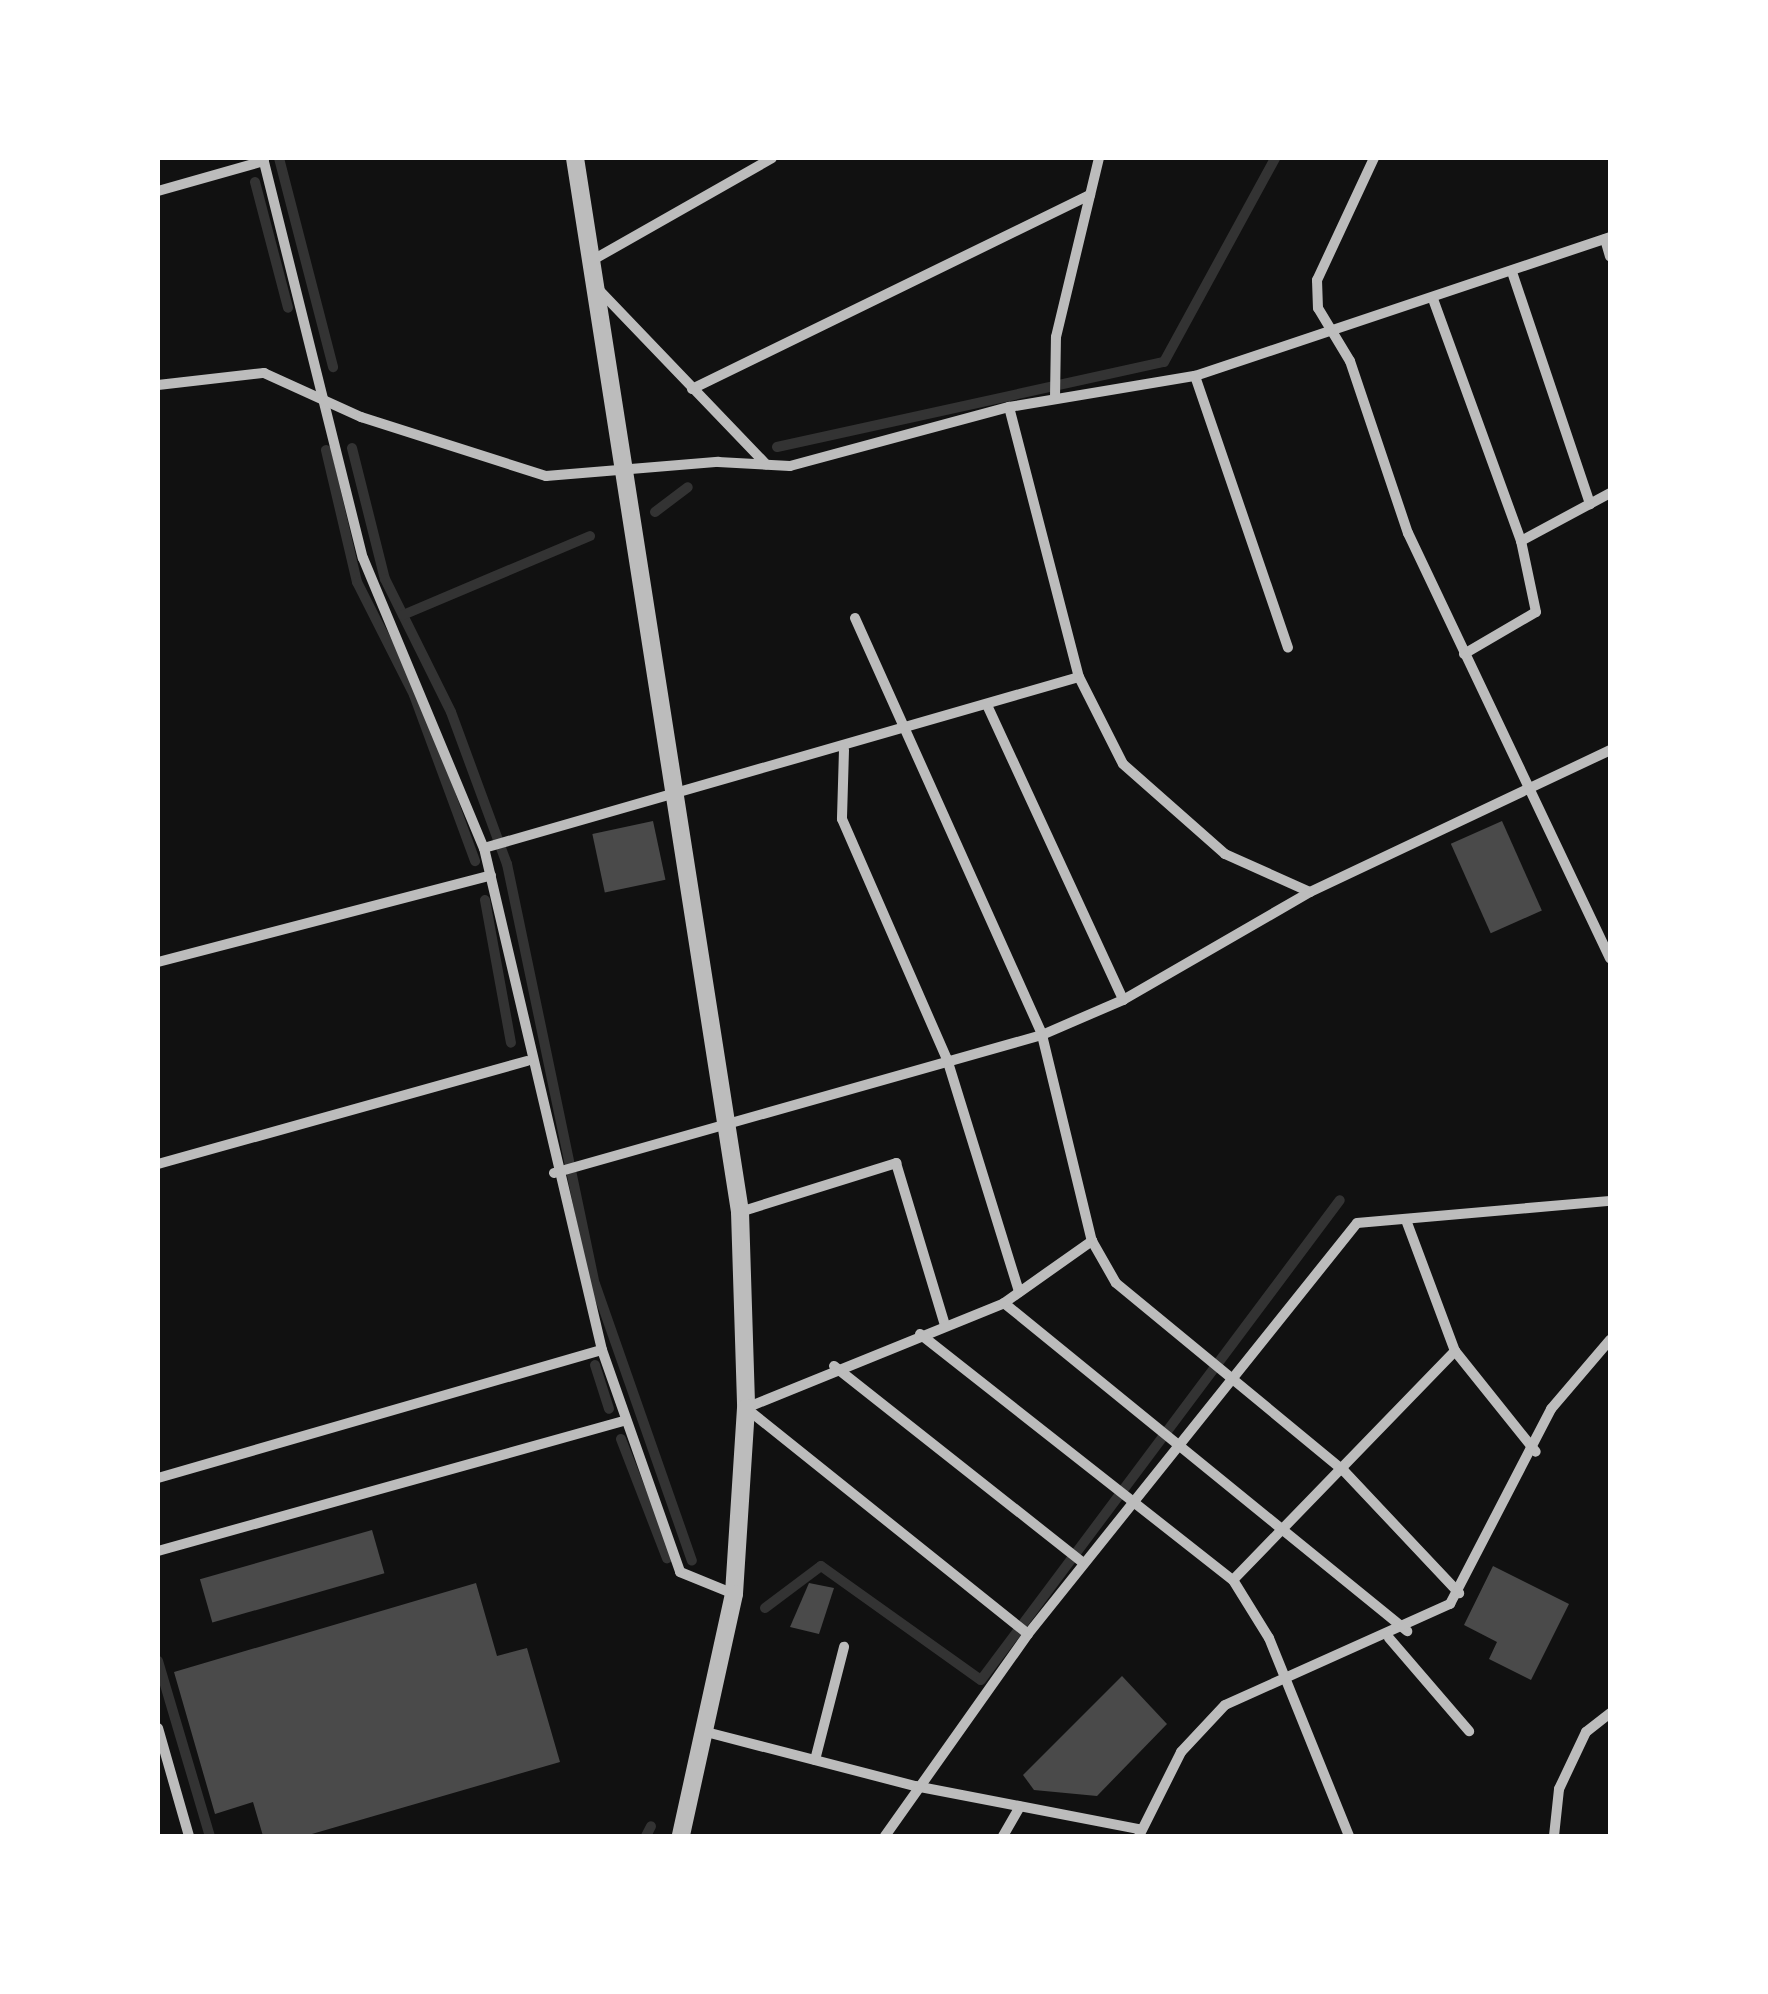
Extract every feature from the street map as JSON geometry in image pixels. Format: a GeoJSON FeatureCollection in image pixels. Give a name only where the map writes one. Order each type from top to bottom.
{"type":"FeatureCollection","features":[{"type":"Feature","properties":{"kind":"street"},"geometry":{"type":"LineString","coordinates":[[575,158],[620,469],[740,1212],[746,1408],[734,1594],[710,1733],[681,1836]]}},
{"type":"Feature","properties":{"kind":"street"},"geometry":{"type":"LineString","coordinates":[[590,262],[772,158]]}},
{"type":"Feature","properties":{"kind":"street"},"geometry":{"type":"LineString","coordinates":[[1055,398],[1056,338],[1100,158]]}},
{"type":"Feature","properties":{"kind":"street"},"geometry":{"type":"LineString","coordinates":[[1374,158],[1316,280],[1318,308],[1334,333],[1464,654],[1534,786],[1609,954]]}},
{"type":"Feature","properties":{"kind":"street"},"geometry":{"type":"LineString","coordinates":[[158,191],[264,159],[368,575],[484,848],[527,1061],[560,1171],[602,1350],[680,1572],[734,1594]]}},
{"type":"Feature","properties":{"kind":"street"},"geometry":{"type":"LineString","coordinates":[[692,389],[1090,195]]}},
{"type":"Feature","properties":{"kind":"street"},"geometry":{"type":"LineString","coordinates":[[158,385],[264,373],[325,399],[546,476],[766,464],[1008,406],[1195,376],[1334,333],[1608,238],[1610,256]]}},
{"type":"Feature","properties":{"kind":"street"},"geometry":{"type":"LineString","coordinates":[[1512,272],[1590,504]]}},
{"type":"Feature","properties":{"kind":"street"},"geometry":{"type":"LineString","coordinates":[[594,284],[766,464]]}},
{"type":"Feature","properties":{"kind":"street"},"geometry":{"type":"LineString","coordinates":[[1434,299],[1522,541],[1536,612],[1464,654]]}},
{"type":"Feature","properties":{"kind":"street"},"geometry":{"type":"LineString","coordinates":[[1195,376],[1288,647]]}},
{"type":"Feature","properties":{"kind":"street"},"geometry":{"type":"LineString","coordinates":[[1008,406],[1079,677],[1122,764],[1155,797],[1225,854],[1310,892]]}},
{"type":"Feature","properties":{"kind":"street"},"geometry":{"type":"LineString","coordinates":[[1522,541],[1610,493]]}},
{"type":"Feature","properties":{"kind":"street"},"geometry":{"type":"LineString","coordinates":[[855,618],[902,732],[1042,1035],[1092,1241],[1116,1283],[1344,1471],[1459,1594]]}},
{"type":"Feature","properties":{"kind":"street"},"geometry":{"type":"LineString","coordinates":[[484,848],[844,750],[1079,677]]}},
{"type":"Feature","properties":{"kind":"street"},"geometry":{"type":"LineString","coordinates":[[987,706],[1123,1000]]}},
{"type":"Feature","properties":{"kind":"street"},"geometry":{"type":"LineString","coordinates":[[844,750],[842,819],[947,1060],[1020,1292]]}},
{"type":"Feature","properties":{"kind":"street"},"geometry":{"type":"LineString","coordinates":[[560,1171],[1042,1035],[1123,1000],[1310,892],[1610,750]]}},
{"type":"Feature","properties":{"kind":"street"},"geometry":{"type":"LineString","coordinates":[[158,962],[491,875]]}},
{"type":"Feature","properties":{"kind":"street"},"geometry":{"type":"LineString","coordinates":[[158,1164],[527,1061]]}},
{"type":"Feature","properties":{"kind":"street"},"geometry":{"type":"LineString","coordinates":[[740,1212],[896,1163],[945,1325]]}},
{"type":"Feature","properties":{"kind":"street"},"geometry":{"type":"LineString","coordinates":[[884,1836],[914,1786],[1126,1501],[1226,1372],[1357,1223],[1610,1202]]}},
{"type":"Feature","properties":{"kind":"street"},"geometry":{"type":"LineString","coordinates":[[1406,1220],[1455,1350],[1536,1452]]}},
{"type":"Feature","properties":{"kind":"street"},"geometry":{"type":"LineString","coordinates":[[746,1408],[834,1366],[1004,1303],[1092,1241]]}},
{"type":"Feature","properties":{"kind":"street"},"geometry":{"type":"LineString","coordinates":[[1004,1303],[1158,1428],[1287,1525],[1407,1631]]}},
{"type":"Feature","properties":{"kind":"street"},"geometry":{"type":"LineString","coordinates":[[920,1334],[1126,1501],[1233,1580],[1349,1836]]}},
{"type":"Feature","properties":{"kind":"street"},"geometry":{"type":"LineString","coordinates":[[710,1733],[914,1786],[1139,1833],[1181,1752],[1225,1705],[1280,1677],[1407,1631],[1459,1594],[1536,1452],[1551,1409],[1610,1340]]}},
{"type":"Feature","properties":{"kind":"street"},"geometry":{"type":"LineString","coordinates":[[158,1478],[602,1350]]}},
{"type":"Feature","properties":{"kind":"street"},"geometry":{"type":"LineString","coordinates":[[1233,1580],[1344,1471],[1455,1350]]}},
{"type":"Feature","properties":{"kind":"street"},"geometry":{"type":"LineString","coordinates":[[834,1366],[1081,1561]]}},
{"type":"Feature","properties":{"kind":"street"},"geometry":{"type":"LineString","coordinates":[[746,1408],[1026,1632]]}},
{"type":"Feature","properties":{"kind":"street"},"geometry":{"type":"LineString","coordinates":[[158,1551],[626,1420]]}},
{"type":"Feature","properties":{"kind":"street"},"geometry":{"type":"LineString","coordinates":[[1390,1638],[1469,1731]]}},
{"type":"Feature","properties":{"kind":"street"},"geometry":{"type":"LineString","coordinates":[[814,1760],[844,1647]]}},
{"type":"Feature","properties":{"kind":"street"},"geometry":{"type":"LineString","coordinates":[[1554,1836],[1560,1789],[1586,1732],[1610,1712]]}},
{"type":"Feature","properties":{"kind":"street"},"geometry":{"type":"LineString","coordinates":[[158,1728],[189,1836]]}},
{"type":"Feature","properties":{"kind":"street"},"geometry":{"type":"LineString","coordinates":[[1004,1836],[1020,1806]]}},
{"type":"Feature","properties":{"kind":"building"},"geometry":{"type":"Polygon","coordinates":[[[653,821],[665,880],[605,893],[592,834],[653,821]]]}},
{"type":"Feature","properties":{"kind":"building"},"geometry":{"type":"Polygon","coordinates":[[[1502,821],[1542,911],[1491,933],[1451,844],[1502,821]]]}},
{"type":"Feature","properties":{"kind":"building"},"geometry":{"type":"Polygon","coordinates":[[[372,1530],[384,1573],[212,1623],[200,1579],[372,1530]]]}},
{"type":"Feature","properties":{"kind":"building"},"geometry":{"type":"Polygon","coordinates":[[[1493,1566],[1569,1604],[1531,1680],[1489,1659],[1497,1642],[1464,1625],[1493,1566]]]}},
{"type":"Feature","properties":{"kind":"building"},"geometry":{"type":"Polygon","coordinates":[[[476,1583],[497,1656],[527,1648],[560,1762],[305,1836],[263,1836],[253,1802],[215,1814],[174,1672],[476,1583]]]}},
{"type":"Feature","properties":{"kind":"building"},"geometry":{"type":"Polygon","coordinates":[[[809,1583],[834,1588],[819,1634],[790,1627],[809,1583]]]}},
{"type":"Feature","properties":{"kind":"building"},"geometry":{"type":"Polygon","coordinates":[[[1122,1676],[1167,1724],[1097,1796],[1034,1790],[1023,1775],[1122,1676]]]}},
{"type":"Feature","properties":{"kind":"waterway"},"geometry":{"type":"LineString","coordinates":[[279,158],[333,367]]}},
{"type":"Feature","properties":{"kind":"waterway"},"geometry":{"type":"LineString","coordinates":[[777,447],[1164,362],[1275,158]]}},
{"type":"Feature","properties":{"kind":"waterway"},"geometry":{"type":"LineString","coordinates":[[255,182],[288,308]]}},
{"type":"Feature","properties":{"kind":"waterway"},"geometry":{"type":"LineString","coordinates":[[352,448],[385,579],[451,712],[507,864],[595,1284],[692,1561]]}},
{"type":"Feature","properties":{"kind":"waterway"},"geometry":{"type":"LineString","coordinates":[[326,450],[357,582],[414,695],[475,861]]}},
{"type":"Feature","properties":{"kind":"waterway"},"geometry":{"type":"LineString","coordinates":[[655,512],[688,487]]}},
{"type":"Feature","properties":{"kind":"waterway"},"geometry":{"type":"LineString","coordinates":[[403,615],[590,536]]}},
{"type":"Feature","properties":{"kind":"waterway"},"geometry":{"type":"LineString","coordinates":[[485,900],[511,1043]]}},
{"type":"Feature","properties":{"kind":"waterway"},"geometry":{"type":"LineString","coordinates":[[765,1608],[821,1566],[981,1680],[1340,1200]]}},
{"type":"Feature","properties":{"kind":"waterway"},"geometry":{"type":"LineString","coordinates":[[595,1365],[609,1409]]}},
{"type":"Feature","properties":{"kind":"waterway"},"geometry":{"type":"LineString","coordinates":[[621,1439],[667,1558]]}},
{"type":"Feature","properties":{"kind":"waterway"},"geometry":{"type":"LineString","coordinates":[[158,1661],[210,1836]]}},
{"type":"Feature","properties":{"kind":"waterway"},"geometry":{"type":"LineString","coordinates":[[646,1836],[651,1826]]}}]}
